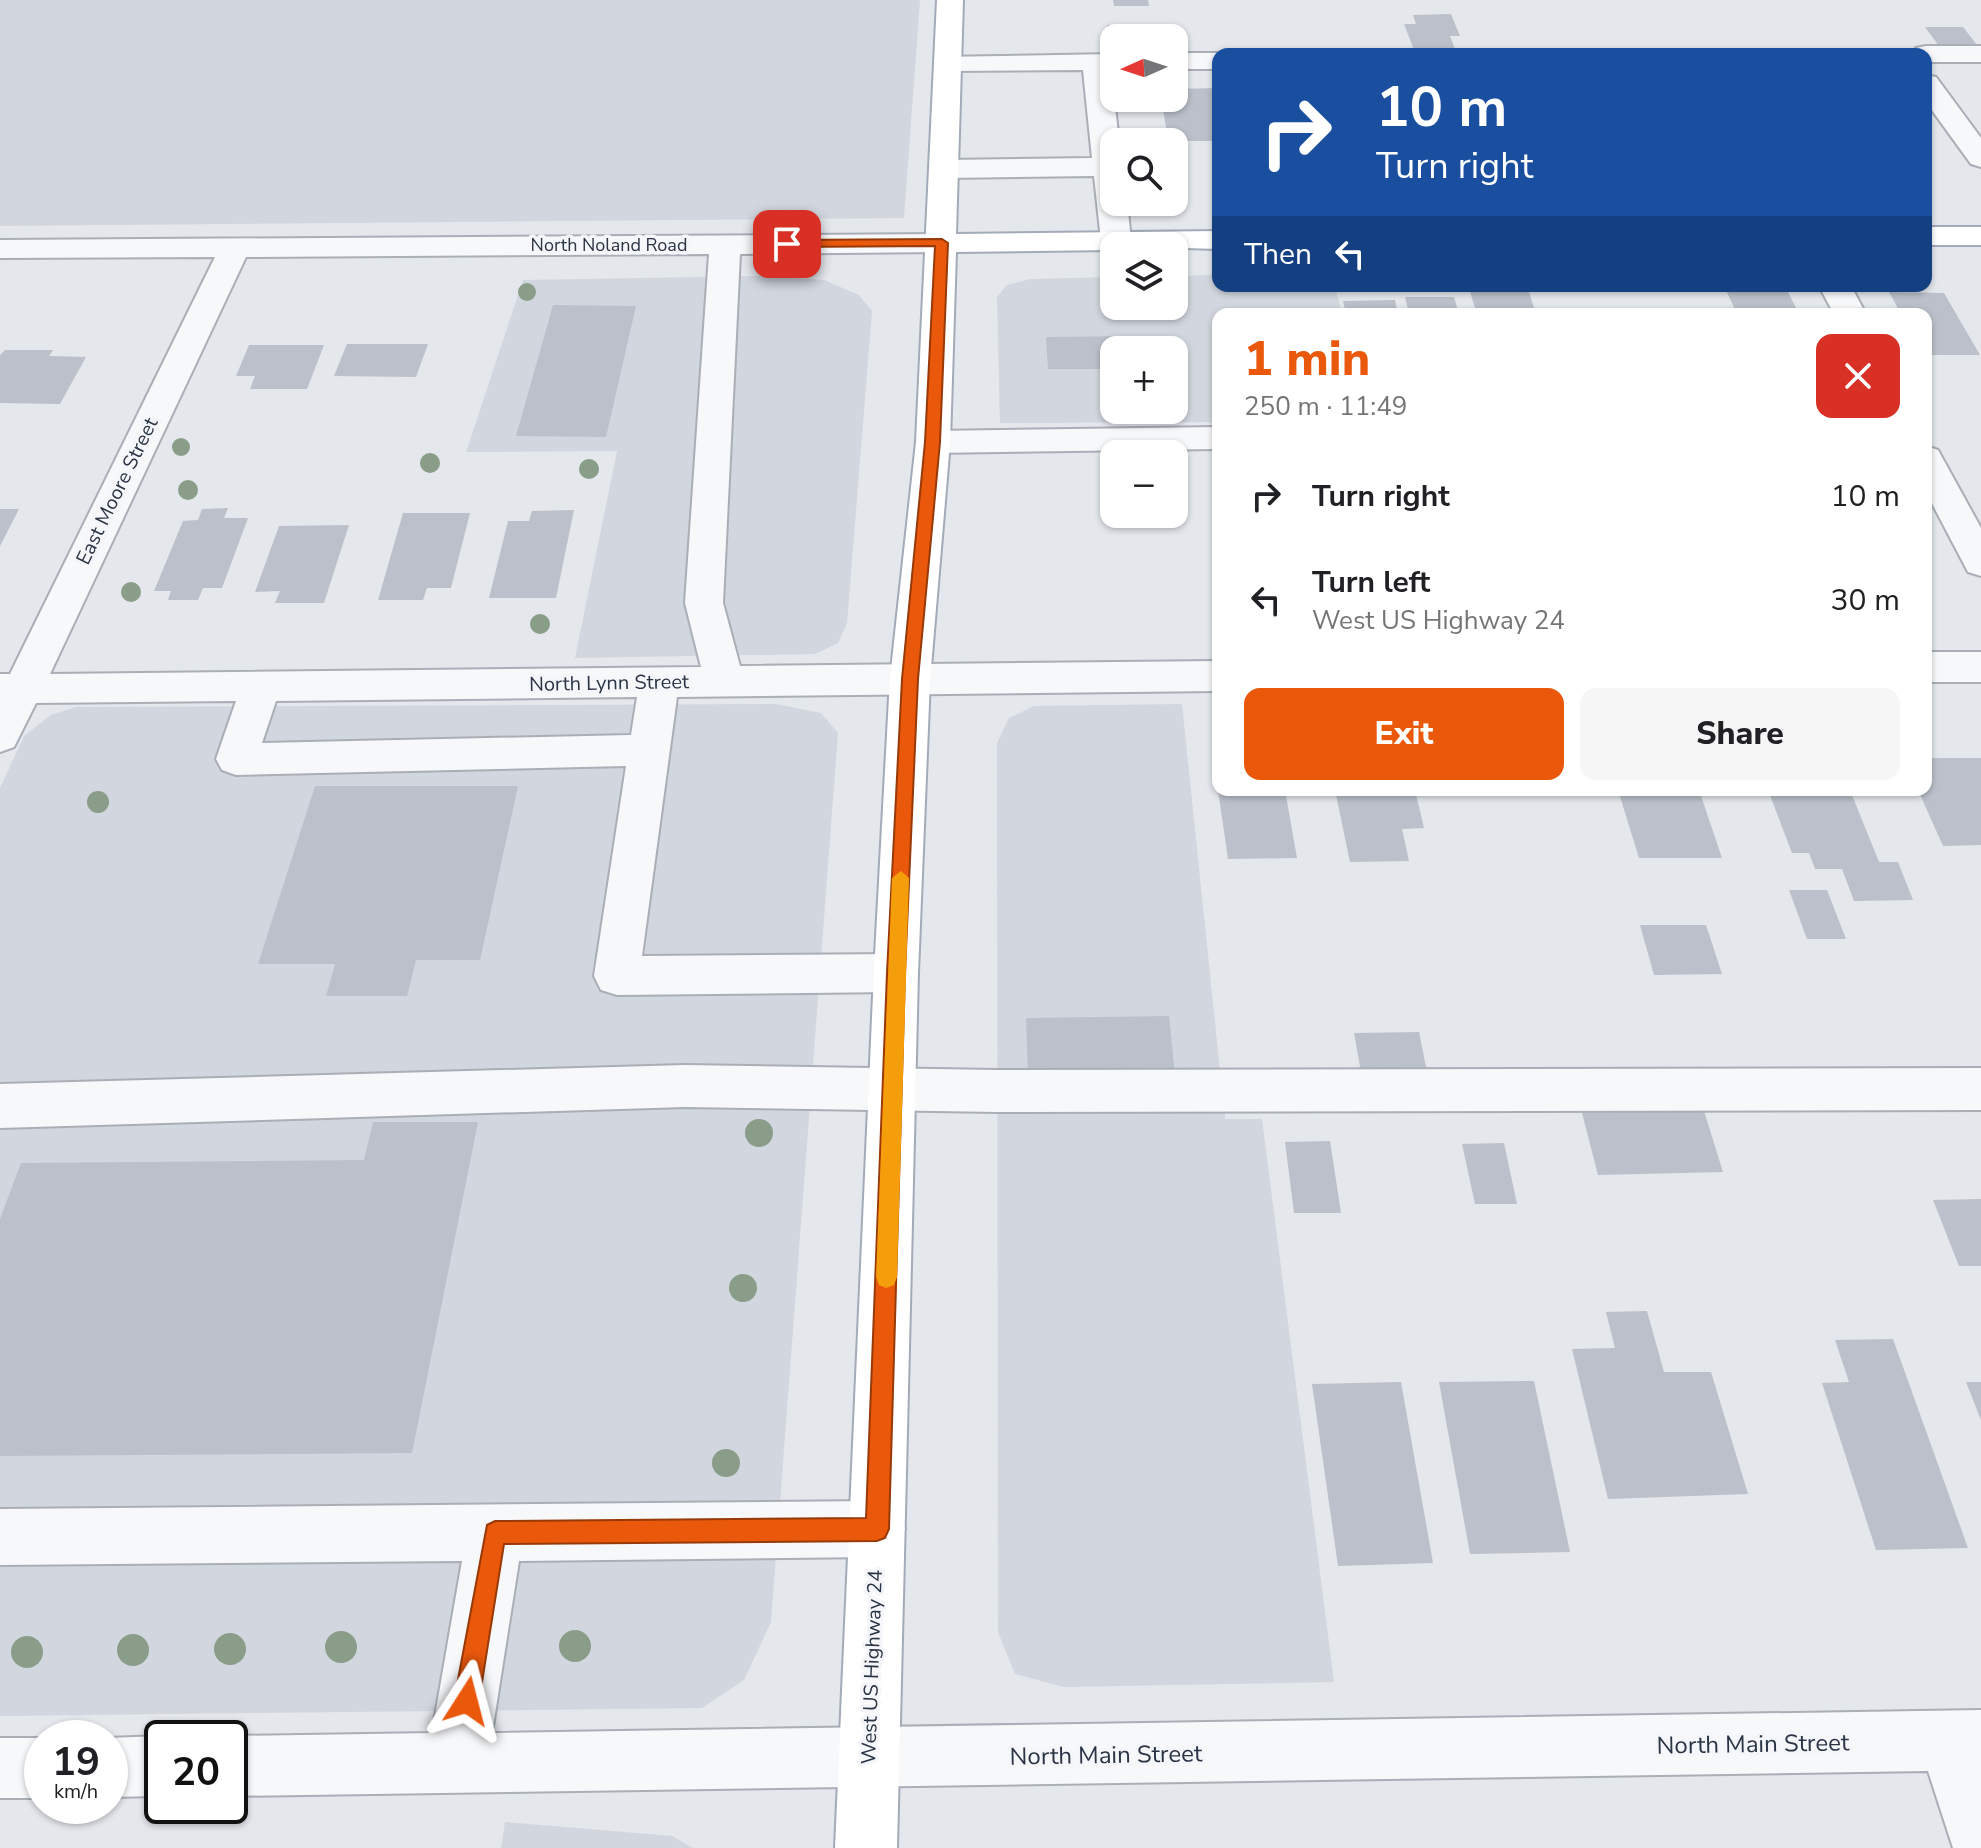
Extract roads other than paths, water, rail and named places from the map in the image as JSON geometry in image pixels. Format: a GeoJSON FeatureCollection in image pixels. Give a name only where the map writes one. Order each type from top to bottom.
{"type":"FeatureCollection","features":[{"type":"Feature","properties":{"kind":"main road","name":"West US Highway 24"},"geometry":{"type":"LineString","coordinates":[[866,1848],[896,973],[910,679],[933,442],[945,169],[957,83],[950,0]]}},
{"type":"Feature","properties":{"kind":"main road"},"geometry":{"type":"LineString","coordinates":[[1932,236],[1981,236]]}},
{"type":"Feature","properties":{"kind":"main road","name":"North Noland Road"},"geometry":{"type":"LineString","coordinates":[[942,243],[1100,240]]}},
{"type":"Feature","properties":{"kind":"main road","name":"North Noland Road"},"geometry":{"type":"LineString","coordinates":[[1188,240],[1212,240]]}},
{"type":"Feature","properties":{"kind":"street"},"geometry":{"type":"LineString","coordinates":[[1932,54],[1981,54]]}},
{"type":"Feature","properties":{"kind":"street"},"geometry":{"type":"LineString","coordinates":[[1188,61],[1212,61]]}},
{"type":"Feature","properties":{"kind":"street"},"geometry":{"type":"LineString","coordinates":[[957,83],[1100,71]]}},
{"type":"Feature","properties":{"kind":"street"},"geometry":{"type":"LineString","coordinates":[[1069,91],[1100,73]]}},
{"type":"Feature","properties":{"kind":"street"},"geometry":{"type":"LineString","coordinates":[[1932,91],[1981,158]]}},
{"type":"Feature","properties":{"kind":"street"},"geometry":{"type":"LineString","coordinates":[[945,169],[1100,167]]}},
{"type":"Feature","properties":{"kind":"street","name":"North Noland Road"},"geometry":{"type":"LineString","coordinates":[[0,249],[942,243]]}},
{"type":"Feature","properties":{"kind":"street"},"geometry":{"type":"LineString","coordinates":[[725,244],[704,603],[725,682]]}},
{"type":"Feature","properties":{"kind":"street","name":"East Moore Street"},"geometry":{"type":"LineString","coordinates":[[0,736],[11,689],[235,247]]}},
{"type":"Feature","properties":{"kind":"street"},"geometry":{"type":"LineString","coordinates":[[933,442],[1212,438]]}},
{"type":"Feature","properties":{"kind":"street"},"geometry":{"type":"LineString","coordinates":[[1932,469],[1981,563]]}},
{"type":"Feature","properties":{"kind":"street"},"geometry":{"type":"LineString","coordinates":[[1932,667],[1981,667]]}},
{"type":"Feature","properties":{"kind":"street","name":"North Lynn Street"},"geometry":{"type":"LineString","coordinates":[[11,689],[1212,676]]}},
{"type":"Feature","properties":{"kind":"street"},"geometry":{"type":"LineString","coordinates":[[659,682],[617,976],[896,973]]}},
{"type":"Feature","properties":{"kind":"street"},"geometry":{"type":"LineString","coordinates":[[261,686],[236,759],[649,750]]}},
{"type":"Feature","properties":{"kind":"street"},"geometry":{"type":"LineString","coordinates":[[0,1106],[685,1086],[893,1091],[1981,1089]]}},
{"type":"Feature","properties":{"kind":"street"},"geometry":{"type":"LineString","coordinates":[[0,1537],[877,1529]]}},
{"type":"Feature","properties":{"kind":"street"},"geometry":{"type":"LineString","coordinates":[[457,1763],[495,1533]]}},
{"type":"Feature","properties":{"kind":"street"},"geometry":{"type":"LineString","coordinates":[[1965,1740],[1981,1842]]}},
{"type":"Feature","properties":{"kind":"street","name":"North Main Street"},"geometry":{"type":"LineString","coordinates":[[248,1766],[869,1759],[1965,1740]]}},
{"type":"Feature","properties":{"kind":"street"},"geometry":{"type":"LineString","coordinates":[[0,1768],[24,1768]]}}]}
